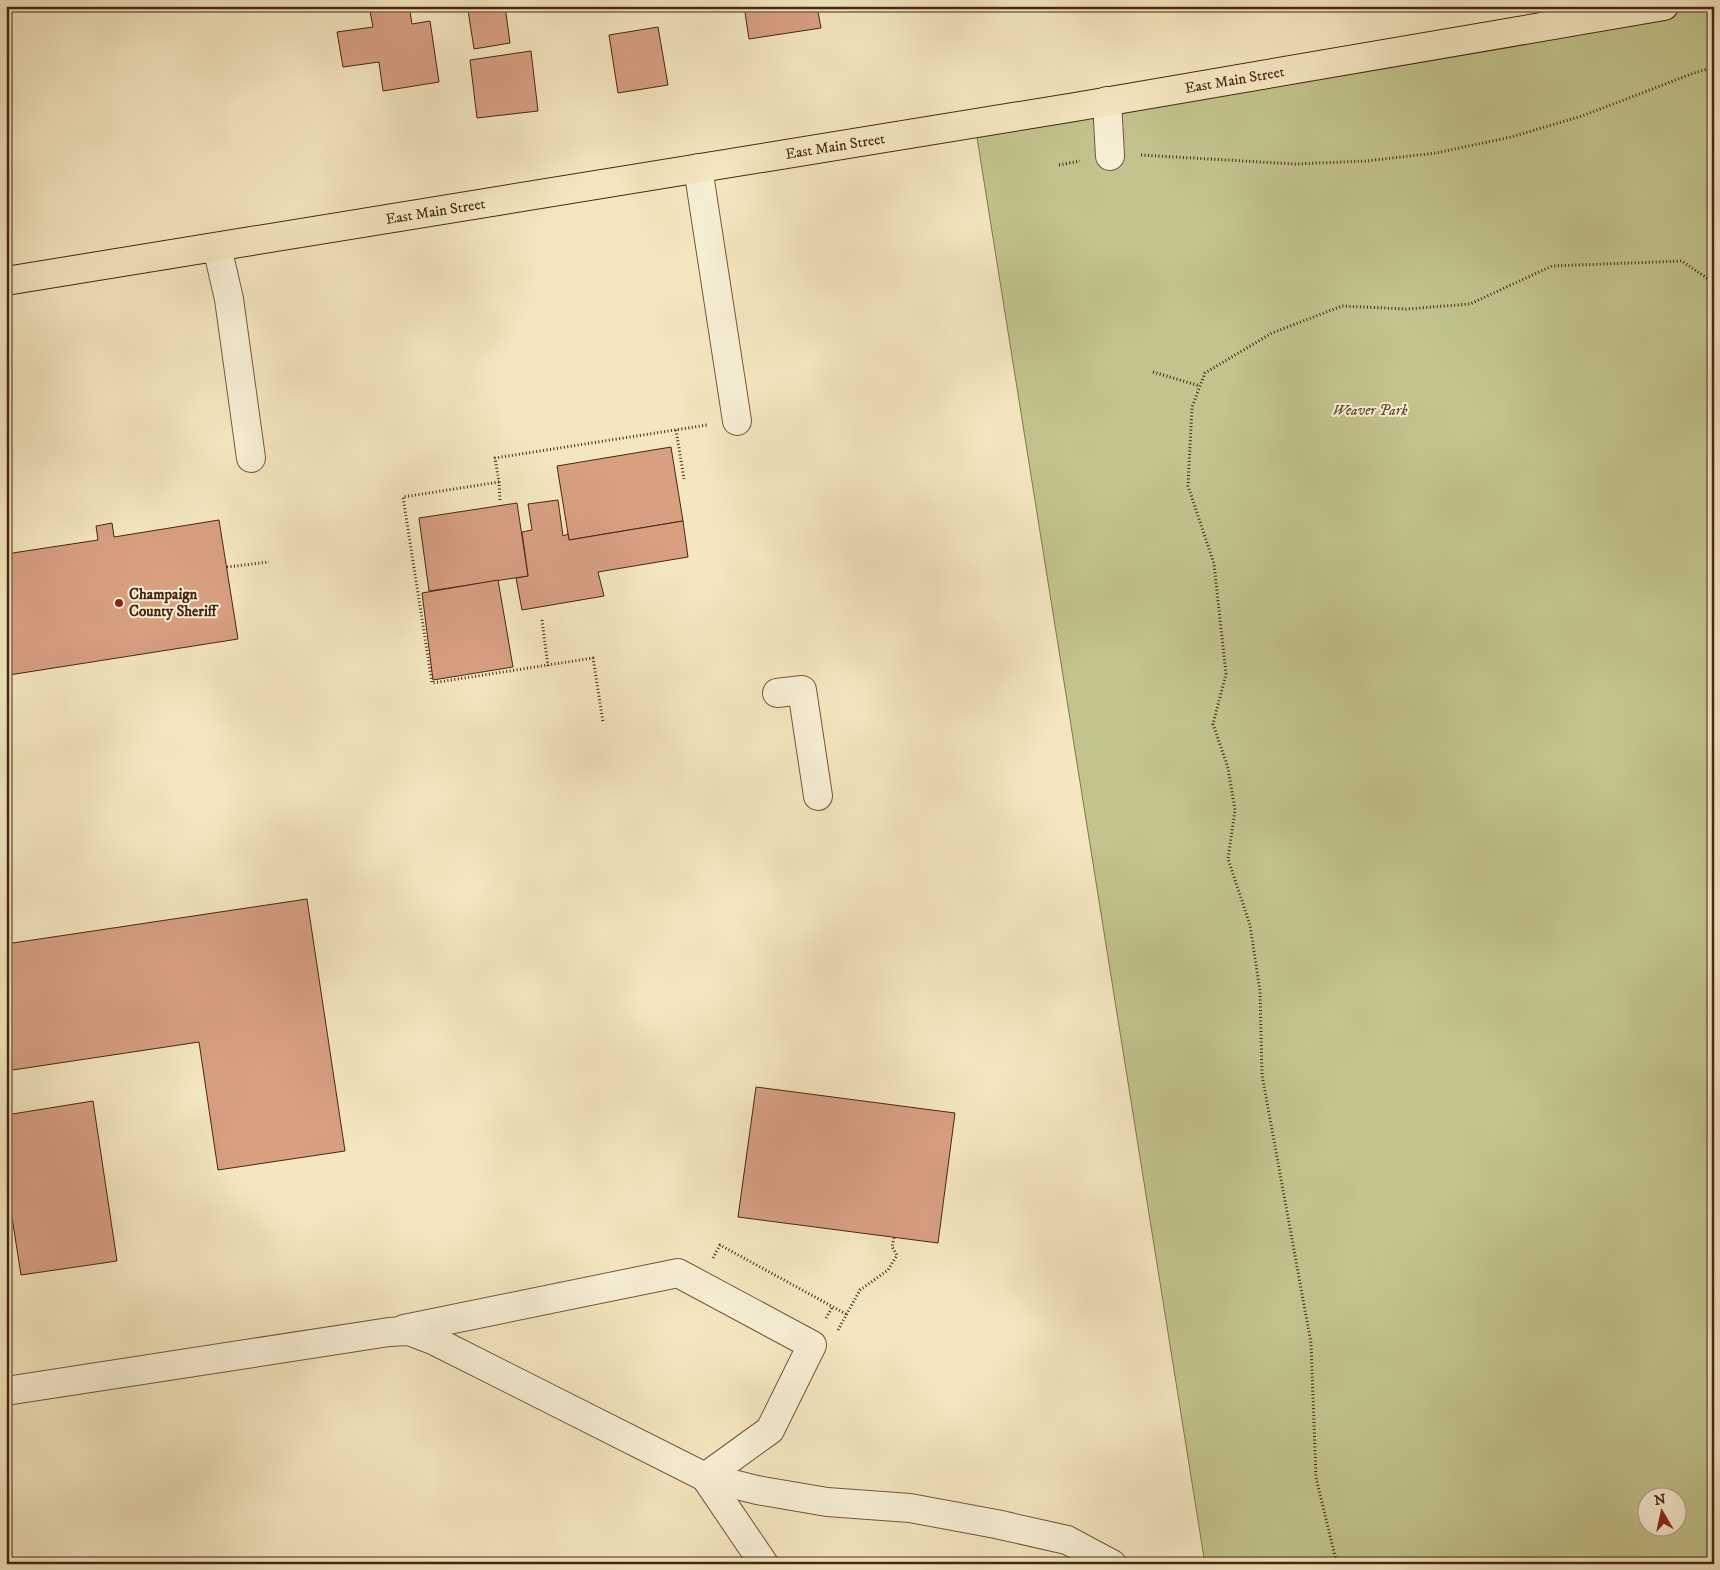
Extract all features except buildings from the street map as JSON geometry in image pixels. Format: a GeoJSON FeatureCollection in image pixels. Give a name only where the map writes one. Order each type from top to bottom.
{"type":"FeatureCollection","features":[{"type":"Feature","properties":{"kind":"main road","name":"East Main Street"},"geometry":{"type":"LineString","coordinates":[[6,281],[1107,101],[1664,6]]}},
{"type":"Feature","properties":{"kind":"street"},"geometry":{"type":"LineString","coordinates":[[1107,101],[1110,156]]}},
{"type":"Feature","properties":{"kind":"street"},"geometry":{"type":"LineString","coordinates":[[698,168],[737,422]]}},
{"type":"Feature","properties":{"kind":"street"},"geometry":{"type":"LineString","coordinates":[[217,246],[229,299],[252,458]]}},
{"type":"Feature","properties":{"kind":"street"},"geometry":{"type":"LineString","coordinates":[[777,693],[802,690],[818,796]]}},
{"type":"Feature","properties":{"kind":"street"},"geometry":{"type":"LineString","coordinates":[[6,1391],[389,1332],[678,1274],[812,1345],[770,1430],[705,1477]]}},
{"type":"Feature","properties":{"kind":"street"},"geometry":{"type":"LineString","coordinates":[[389,1332],[409,1331],[435,1341],[705,1477],[756,1490],[827,1502],[910,1508],[996,1524],[1067,1540],[1112,1564]]}},
{"type":"Feature","properties":{"kind":"street"},"geometry":{"type":"LineString","coordinates":[[705,1477],[764,1564]]}},
{"type":"Feature","properties":{"kind":"path"},"geometry":{"type":"LineString","coordinates":[[1059,165],[1110,156],[1138,155],[1295,164],[1366,161],[1436,154],[1582,116],[1714,67]]}},
{"type":"Feature","properties":{"kind":"path"},"geometry":{"type":"LineString","coordinates":[[1337,1564],[1316,1478],[1311,1343],[1262,1075],[1260,991],[1250,925],[1228,859],[1235,810],[1228,768],[1213,724],[1226,674],[1214,564],[1188,486],[1192,407],[1205,373],[1272,333],[1342,306],[1406,309],[1470,304],[1552,266],[1682,261],[1714,283]]}},
{"type":"Feature","properties":{"kind":"path"},"geometry":{"type":"LineString","coordinates":[[1153,372],[1200,386]]}},
{"type":"Feature","properties":{"kind":"path"},"geometry":{"type":"LineString","coordinates":[[500,500],[495,458],[737,422]]}},
{"type":"Feature","properties":{"kind":"path"},"geometry":{"type":"LineString","coordinates":[[676,430],[684,478]]}},
{"type":"Feature","properties":{"kind":"path"},"geometry":{"type":"LineString","coordinates":[[499,482],[403,497],[432,683],[593,658],[604,722]]}},
{"type":"Feature","properties":{"kind":"path"},"geometry":{"type":"LineString","coordinates":[[227,567],[269,562]]}},
{"type":"Feature","properties":{"kind":"path"},"geometry":{"type":"LineString","coordinates":[[542,620],[548,666]]}},
{"type":"Feature","properties":{"kind":"path"},"geometry":{"type":"LineString","coordinates":[[6,739],[8,753]]}},
{"type":"Feature","properties":{"kind":"path"},"geometry":{"type":"LineString","coordinates":[[838,1331],[860,1290],[888,1270],[897,1255],[892,1247],[894,1237]]}},
{"type":"Feature","properties":{"kind":"path"},"geometry":{"type":"LineString","coordinates":[[700,1285],[720,1245],[846,1314]]}},
{"type":"Feature","properties":{"kind":"green space","name":"Weaver Park"},"geometry":{"type":"Polygon","coordinates":[[[1714,6],[1714,1564],[1205,1564],[975,125],[1714,6]]]}},
{"type":"Feature","properties":{"kind":"place","name":"Champaign County Sheriff"},"geometry":{"type":"Point","coordinates":[119,603]}}]}
